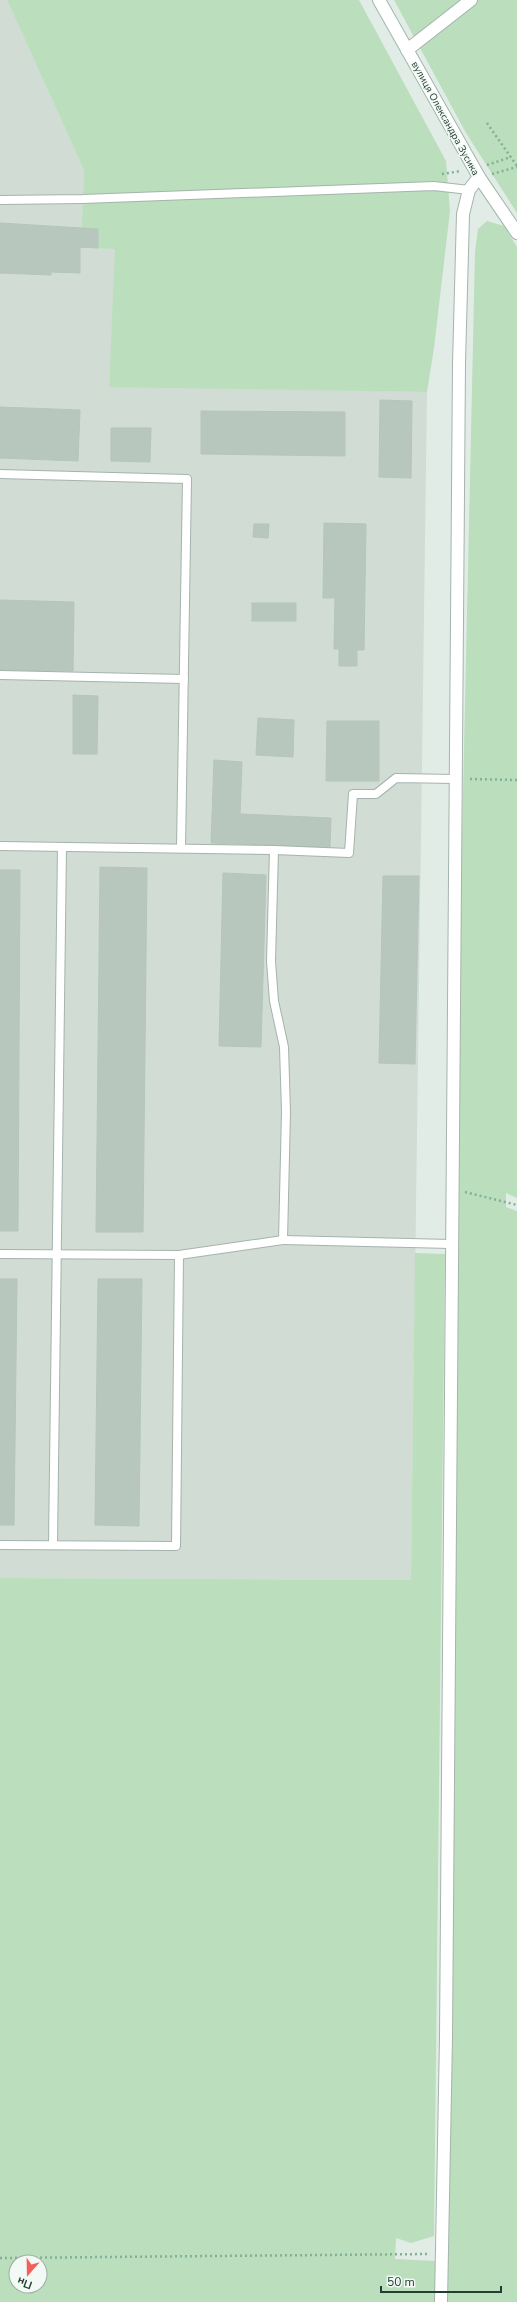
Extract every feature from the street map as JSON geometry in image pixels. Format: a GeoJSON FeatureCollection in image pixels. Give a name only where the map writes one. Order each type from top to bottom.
{"type":"FeatureCollection","features":[{"type":"Feature","properties":{"kind":"street","name":"вулиця Олександра Зусика"},"geometry":{"type":"LineString","coordinates":[[379,0],[479,177],[517,233]]}},
{"type":"Feature","properties":{"kind":"street"},"geometry":{"type":"LineString","coordinates":[[407,50],[471,0]]}},
{"type":"Feature","properties":{"kind":"street"},"geometry":{"type":"LineString","coordinates":[[441,2302],[446,2029],[455,779],[462,230],[463,214],[469,190],[479,177]]}},
{"type":"Feature","properties":{"kind":"lane"},"geometry":{"type":"LineString","coordinates":[[0,200],[83,199],[434,186],[469,190]]}},
{"type":"Feature","properties":{"kind":"lane"},"geometry":{"type":"LineString","coordinates":[[0,474],[187,479],[181,848]]}},
{"type":"Feature","properties":{"kind":"lane"},"geometry":{"type":"LineString","coordinates":[[0,675],[184,679]]}},
{"type":"Feature","properties":{"kind":"lane"},"geometry":{"type":"LineString","coordinates":[[0,846],[181,848],[349,853],[352,794],[376,794],[396,778],[455,779]]}},
{"type":"Feature","properties":{"kind":"lane"},"geometry":{"type":"LineString","coordinates":[[53,1545],[62,847]]}},
{"type":"Feature","properties":{"kind":"lane"},"geometry":{"type":"LineString","coordinates":[[274,850],[271,961],[274,1001],[284,1047],[286,1112],[283,1240]]}},
{"type":"Feature","properties":{"kind":"lane"},"geometry":{"type":"LineString","coordinates":[[0,1254],[179,1255],[283,1240],[451,1244]]}},
{"type":"Feature","properties":{"kind":"lane"},"geometry":{"type":"LineString","coordinates":[[0,1545],[176,1546],[179,1255]]}},
{"type":"Feature","properties":{"kind":"path"},"geometry":{"type":"LineString","coordinates":[[479,177],[517,167],[487,123]]}},
{"type":"Feature","properties":{"kind":"path"},"geometry":{"type":"LineString","coordinates":[[455,779],[517,780]]}},
{"type":"Feature","properties":{"kind":"path"},"geometry":{"type":"LineString","coordinates":[[452,1188],[517,1205]]}},
{"type":"Feature","properties":{"kind":"path"},"geometry":{"type":"LineString","coordinates":[[0,2258],[442,2254]]}},
{"type":"Feature","properties":{"kind":"shaded area"},"geometry":{"type":"Polygon","coordinates":[[[0,0],[7,0],[84,170],[81,248],[116,249],[109,386],[427,392],[411,1580],[0,1578],[0,0]]]}},
{"type":"Feature","properties":{"kind":"green space"},"geometry":{"type":"Polygon","coordinates":[[[7,0],[359,0],[446,161],[450,211],[434,348],[427,392],[109,387],[115,249],[81,248],[84,170],[7,0]]]}},
{"type":"Feature","properties":{"kind":"green space"},"geometry":{"type":"Polygon","coordinates":[[[394,0],[517,0],[517,213],[466,133],[394,0]]]}},
{"type":"Feature","properties":{"kind":"green space"},"geometry":{"type":"Polygon","coordinates":[[[487,221],[504,226],[517,247],[517,1198],[506,1193],[506,1207],[517,1211],[517,2302],[447,2302],[461,884],[475,252],[478,229],[487,221]]]}},
{"type":"Feature","properties":{"kind":"green space"},"geometry":{"type":"Polygon","coordinates":[[[415,1253],[445,1254],[434,2236],[411,2243],[396,2238],[395,2259],[436,2261],[435,2302],[0,2302],[0,1578],[411,1580],[415,1253]]]}},
{"type":"Feature","properties":{"kind":"building"},"geometry":{"type":"Polygon","coordinates":[[[0,223],[98,229],[98,248],[80,247],[80,273],[51,272],[51,275],[0,273],[0,223]]]}},
{"type":"Feature","properties":{"kind":"building"},"geometry":{"type":"Polygon","coordinates":[[[380,400],[412,401],[411,478],[379,477],[380,400]]]}},
{"type":"Feature","properties":{"kind":"building"},"geometry":{"type":"Polygon","coordinates":[[[0,407],[80,410],[78,461],[0,458],[0,407]]]}},
{"type":"Feature","properties":{"kind":"building"},"geometry":{"type":"Polygon","coordinates":[[[201,411],[345,412],[345,456],[201,454],[201,411]]]}},
{"type":"Feature","properties":{"kind":"building"},"geometry":{"type":"Polygon","coordinates":[[[111,428],[151,428],[150,462],[111,461],[111,428]]]}},
{"type":"Feature","properties":{"kind":"building"},"geometry":{"type":"Polygon","coordinates":[[[324,523],[366,524],[364,650],[357,650],[357,666],[339,666],[339,649],[334,649],[335,598],[323,598],[324,523]]]}},
{"type":"Feature","properties":{"kind":"building"},"geometry":{"type":"Polygon","coordinates":[[[254,524],[269,524],[268,538],[253,537],[254,524]]]}},
{"type":"Feature","properties":{"kind":"building"},"geometry":{"type":"Polygon","coordinates":[[[0,600],[74,602],[73,671],[0,670],[0,600]]]}},
{"type":"Feature","properties":{"kind":"building"},"geometry":{"type":"Polygon","coordinates":[[[252,603],[296,603],[296,621],[252,621],[252,603]]]}},
{"type":"Feature","properties":{"kind":"building"},"geometry":{"type":"Polygon","coordinates":[[[73,695],[98,696],[97,754],[73,754],[73,695]]]}},
{"type":"Feature","properties":{"kind":"building"},"geometry":{"type":"Polygon","coordinates":[[[258,718],[294,720],[293,757],[256,755],[258,718]]]}},
{"type":"Feature","properties":{"kind":"building"},"geometry":{"type":"Polygon","coordinates":[[[327,721],[379,721],[379,781],[326,781],[327,721]]]}},
{"type":"Feature","properties":{"kind":"building"},"geometry":{"type":"Polygon","coordinates":[[[214,760],[242,762],[240,814],[331,818],[330,847],[211,843],[214,760]]]}},
{"type":"Feature","properties":{"kind":"building"},"geometry":{"type":"Polygon","coordinates":[[[100,867],[147,868],[143,1232],[96,1232],[100,867]]]}},
{"type":"Feature","properties":{"kind":"building"},"geometry":{"type":"Polygon","coordinates":[[[0,870],[20,870],[18,1231],[0,1231],[0,870]]]}},
{"type":"Feature","properties":{"kind":"building"},"geometry":{"type":"Polygon","coordinates":[[[223,873],[266,875],[261,1047],[219,1046],[223,873]]]}},
{"type":"Feature","properties":{"kind":"building"},"geometry":{"type":"Polygon","coordinates":[[[383,876],[419,876],[415,1064],[379,1063],[383,876]]]}},
{"type":"Feature","properties":{"kind":"building"},"geometry":{"type":"Polygon","coordinates":[[[0,1279],[17,1279],[14,1525],[0,1525],[0,1279]]]}},
{"type":"Feature","properties":{"kind":"building"},"geometry":{"type":"Polygon","coordinates":[[[98,1279],[142,1279],[139,1526],[95,1525],[98,1279]]]}}]}
